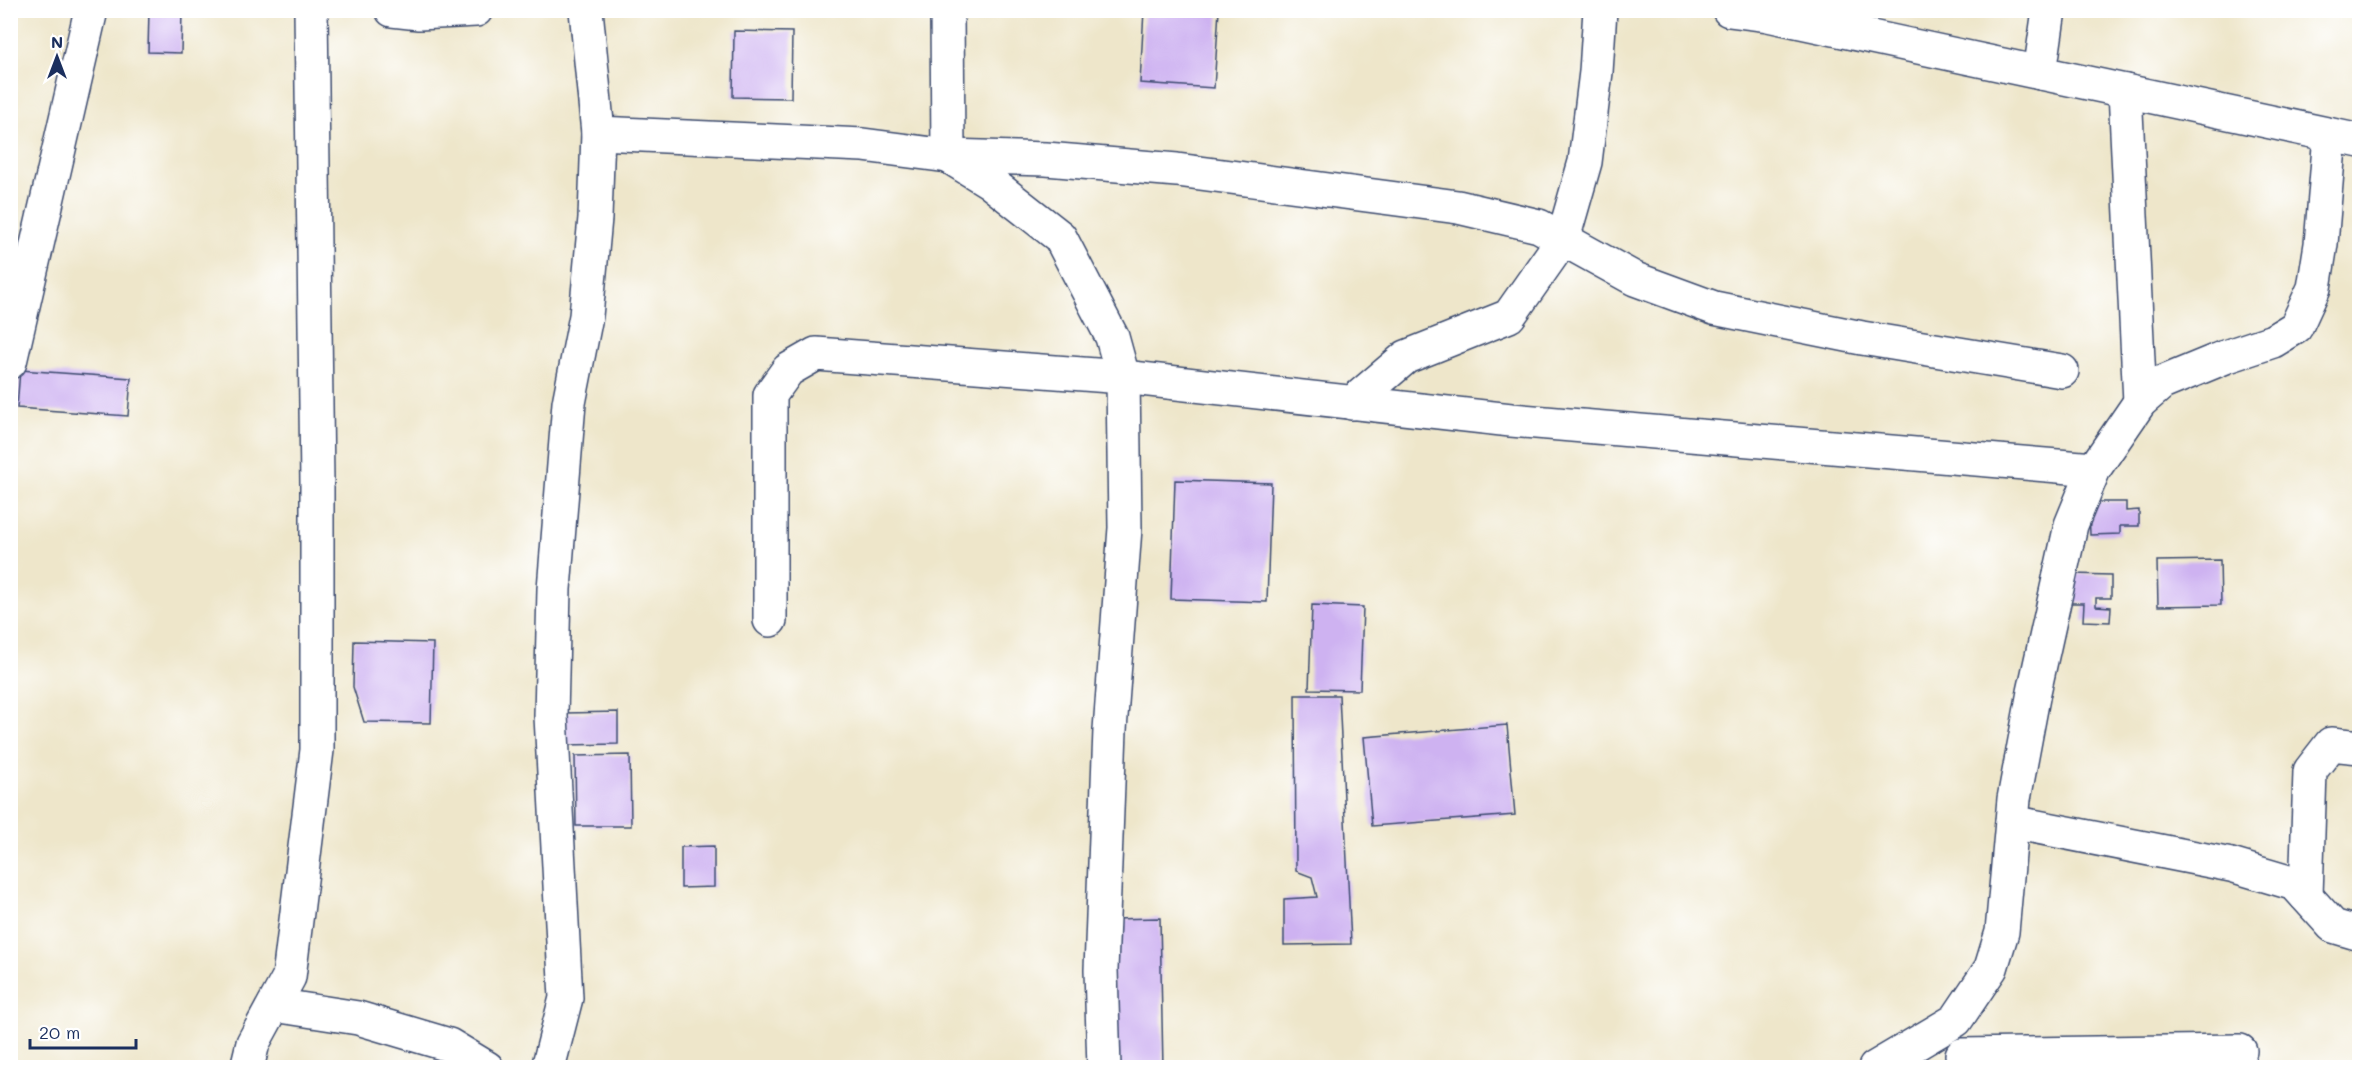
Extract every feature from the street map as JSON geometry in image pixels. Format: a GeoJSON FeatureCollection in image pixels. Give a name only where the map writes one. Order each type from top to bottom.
{"type":"FeatureCollection","features":[{"type":"Feature","properties":{"kind":"street"},"geometry":{"type":"LineString","coordinates":[[10,362],[91,10]]}},
{"type":"Feature","properties":{"kind":"street"},"geometry":{"type":"LineString","coordinates":[[247,1068],[253,1043],[289,977],[317,750],[317,484],[311,10]]}},
{"type":"Feature","properties":{"kind":"street"},"geometry":{"type":"LineString","coordinates":[[392,10],[419,14],[476,10]]}},
{"type":"Feature","properties":{"kind":"street"},"geometry":{"type":"LineString","coordinates":[[548,1068],[566,998],[552,728],[554,589],[569,403],[588,294],[595,218],[598,134],[586,10]]}},
{"type":"Feature","properties":{"kind":"street"},"geometry":{"type":"LineString","coordinates":[[947,10],[948,156]]}},
{"type":"Feature","properties":{"kind":"street"},"geometry":{"type":"LineString","coordinates":[[1352,403],[1406,357],[1509,316],[1563,239],[1585,162],[1596,72],[1600,10]]}},
{"type":"Feature","properties":{"kind":"street"},"geometry":{"type":"LineString","coordinates":[[1729,10],[1768,15],[2345,138],[2321,244],[2314,288],[2296,327],[2273,341],[2162,383],[2140,402],[2094,469],[2072,525],[2034,692],[2012,822],[2002,932],[1991,968],[1956,1020],[1875,1068]]}},
{"type":"Feature","properties":{"kind":"street"},"geometry":{"type":"LineString","coordinates":[[2040,73],[2049,10]]}},
{"type":"Feature","properties":{"kind":"street"},"geometry":{"type":"LineString","coordinates":[[2125,91],[2140,402]]}},
{"type":"Feature","properties":{"kind":"street"},"geometry":{"type":"LineString","coordinates":[[598,134],[863,145],[948,156],[1046,159],[1177,170],[1458,207],[1539,226],[1635,279],[1714,308],[1862,338],[2062,371]]}},
{"type":"Feature","properties":{"kind":"street"},"geometry":{"type":"LineString","coordinates":[[948,156],[990,182],[1060,237],[1112,337],[1123,377],[1125,528],[1110,730],[1101,970],[1104,1068]]}},
{"type":"Feature","properties":{"kind":"street"},"geometry":{"type":"LineString","coordinates":[[770,620],[770,395],[789,370],[816,354],[1123,377],[1511,420],[2094,469]]}},
{"type":"Feature","properties":{"kind":"street"},"geometry":{"type":"LineString","coordinates":[[2306,896],[2310,771],[2331,744],[2360,747]]}},
{"type":"Feature","properties":{"kind":"street"},"geometry":{"type":"LineString","coordinates":[[2012,822],[2231,865],[2295,884],[2333,926],[2360,934]]}},
{"type":"Feature","properties":{"kind":"street"},"geometry":{"type":"LineString","coordinates":[[274,1005],[358,1018],[449,1044],[487,1068]]}},
{"type":"Feature","properties":{"kind":"street"},"geometry":{"type":"LineString","coordinates":[[1956,1020],[1963,1061],[2240,1051]]}},
{"type":"Feature","properties":{"kind":"building"},"geometry":{"type":"Polygon","coordinates":[[[149,10],[182,10],[181,53],[148,52],[149,10]]]}},
{"type":"Feature","properties":{"kind":"building"},"geometry":{"type":"Polygon","coordinates":[[[1144,10],[1219,10],[1214,88],[1140,83],[1144,10]]]}},
{"type":"Feature","properties":{"kind":"building"},"geometry":{"type":"Polygon","coordinates":[[[734,31],[792,32],[791,98],[733,97],[734,31]]]}},
{"type":"Feature","properties":{"kind":"building"},"geometry":{"type":"Polygon","coordinates":[[[20,370],[131,378],[128,416],[17,408],[20,370]]]}},
{"type":"Feature","properties":{"kind":"building"},"geometry":{"type":"Polygon","coordinates":[[[1175,480],[1271,483],[1267,602],[1171,599],[1175,480]]]}},
{"type":"Feature","properties":{"kind":"building"},"geometry":{"type":"Polygon","coordinates":[[[2089,502],[2126,502],[2126,511],[2139,510],[2139,526],[2120,526],[2120,534],[2090,535],[2089,502]]]}},
{"type":"Feature","properties":{"kind":"building"},"geometry":{"type":"Polygon","coordinates":[[[2220,560],[2221,605],[2158,606],[2157,561],[2220,560]]]}},
{"type":"Feature","properties":{"kind":"building"},"geometry":{"type":"Polygon","coordinates":[[[2072,574],[2111,575],[2111,598],[2096,598],[2096,606],[2111,607],[2110,622],[2083,621],[2084,603],[2071,603],[2072,574]]]}},
{"type":"Feature","properties":{"kind":"building"},"geometry":{"type":"Polygon","coordinates":[[[1312,605],[1363,607],[1360,690],[1309,689],[1312,605]]]}},
{"type":"Feature","properties":{"kind":"building"},"geometry":{"type":"Polygon","coordinates":[[[354,641],[433,643],[431,723],[364,722],[353,687],[354,641]]]}},
{"type":"Feature","properties":{"kind":"building"},"geometry":{"type":"Polygon","coordinates":[[[1295,695],[1339,695],[1351,944],[1284,945],[1284,899],[1317,897],[1312,877],[1296,871],[1295,695]]]}},
{"type":"Feature","properties":{"kind":"building"},"geometry":{"type":"Polygon","coordinates":[[[618,712],[618,744],[565,745],[565,713],[618,712]]]}},
{"type":"Feature","properties":{"kind":"building"},"geometry":{"type":"Polygon","coordinates":[[[1507,725],[1515,815],[1372,826],[1364,737],[1507,725]]]}},
{"type":"Feature","properties":{"kind":"building"},"geometry":{"type":"Polygon","coordinates":[[[630,755],[631,826],[576,826],[575,756],[630,755]]]}},
{"type":"Feature","properties":{"kind":"building"},"geometry":{"type":"Polygon","coordinates":[[[714,846],[714,887],[681,888],[681,847],[714,846]]]}},
{"type":"Feature","properties":{"kind":"building"},"geometry":{"type":"Polygon","coordinates":[[[1160,918],[1163,1068],[1114,1068],[1111,919],[1160,918]]]}}]}
